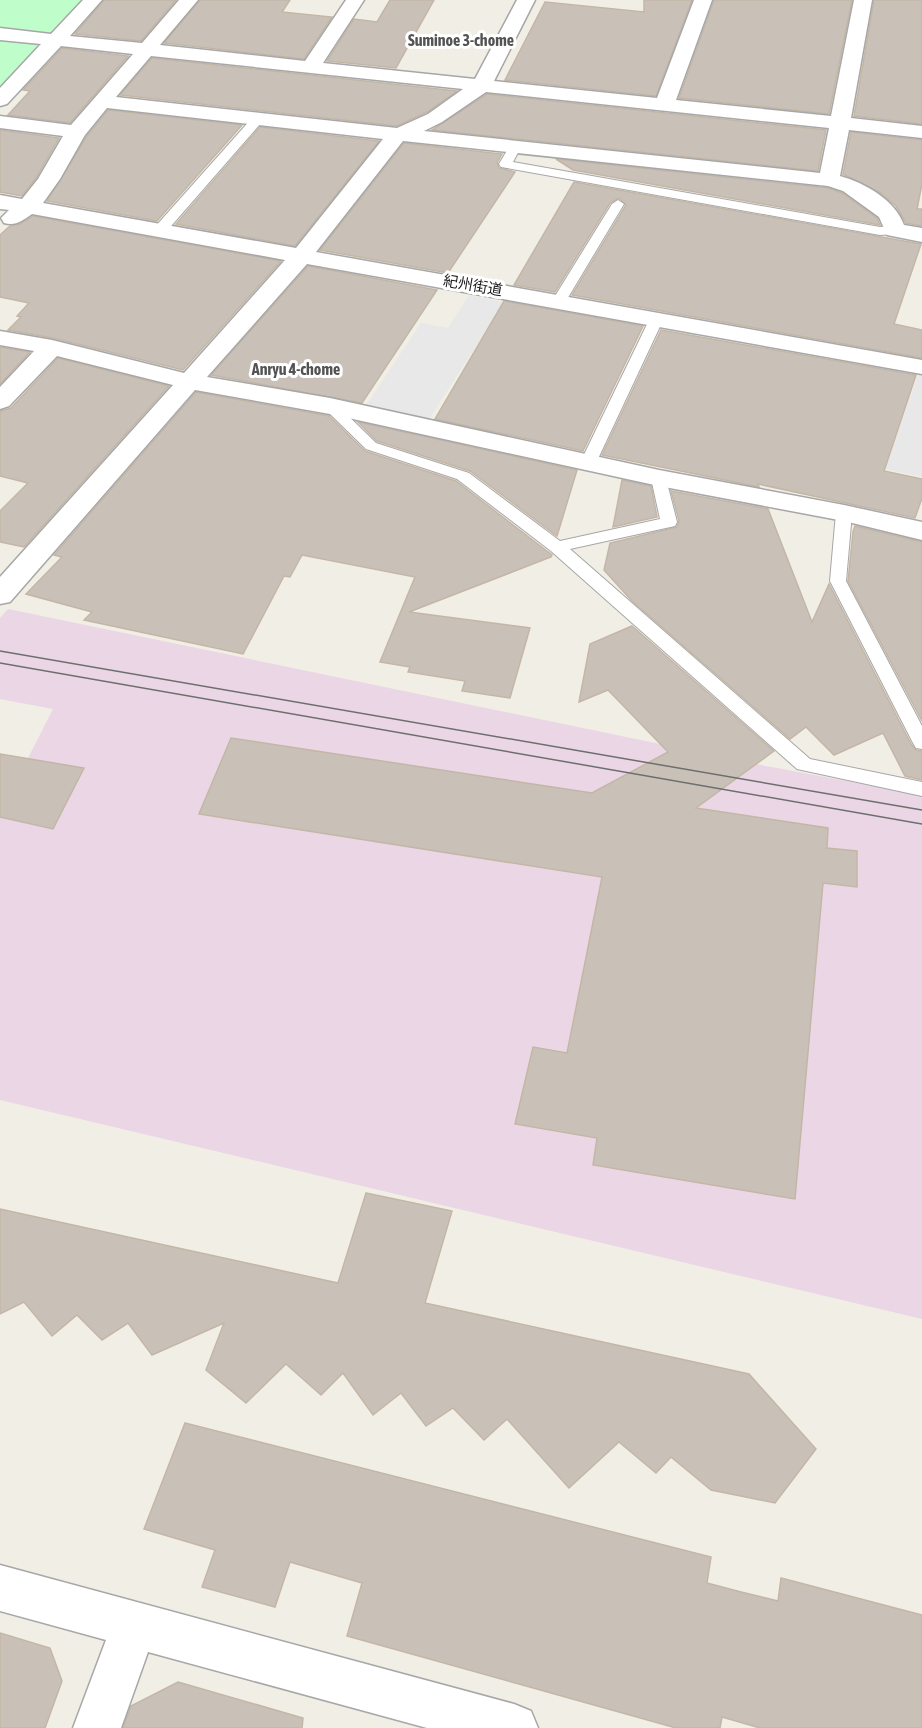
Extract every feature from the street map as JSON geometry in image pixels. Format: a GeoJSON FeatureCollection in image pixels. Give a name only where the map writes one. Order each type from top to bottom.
{"type":"FeatureCollection","features":[{"type":"Feature","properties":{"kind":"street"},"geometry":{"type":"LineString","coordinates":[[0,100],[93,0]]}},
{"type":"Feature","properties":{"kind":"street"},"geometry":{"type":"LineString","coordinates":[[0,224],[13,204],[61,161],[63,153],[76,132],[189,0]]}},
{"type":"Feature","properties":{"kind":"street"},"geometry":{"type":"LineString","coordinates":[[310,68],[355,0]]}},
{"type":"Feature","properties":{"kind":"street"},"geometry":{"type":"LineString","coordinates":[[0,595],[12,566],[190,382],[302,255],[396,136],[435,118],[482,85],[526,0]]}},
{"type":"Feature","properties":{"kind":"street"},"geometry":{"type":"LineString","coordinates":[[664,105],[703,0]]}},
{"type":"Feature","properties":{"kind":"street"},"geometry":{"type":"LineString","coordinates":[[829,180],[863,0]]}},
{"type":"Feature","properties":{"kind":"street"},"geometry":{"type":"LineString","coordinates":[[0,34],[922,132]]}},
{"type":"Feature","properties":{"kind":"street"},"geometry":{"type":"LineString","coordinates":[[103,102],[396,136],[516,145],[829,180],[851,186],[889,214],[895,230],[922,235]]}},
{"type":"Feature","properties":{"kind":"street"},"geometry":{"type":"LineString","coordinates":[[0,122],[76,132]]}},
{"type":"Feature","properties":{"kind":"street","name":"紀州街道"},"geometry":{"type":"LineString","coordinates":[[13,204],[922,367]]}},
{"type":"Feature","properties":{"kind":"street"},"geometry":{"type":"LineString","coordinates":[[0,338],[52,348],[190,382],[330,406],[659,478],[844,513],[922,531]]}},
{"type":"Feature","properties":{"kind":"street"},"geometry":{"type":"LineString","coordinates":[[0,401],[52,348]]}},
{"type":"Feature","properties":{"kind":"street"},"geometry":{"type":"LineString","coordinates":[[0,1588],[514,1728]]}},
{"type":"Feature","properties":{"kind":"street"},"geometry":{"type":"LineString","coordinates":[[97,1728],[134,1625]]}},
{"type":"Feature","properties":{"kind":"lane"},"geometry":{"type":"LineString","coordinates":[[160,230],[257,120]]}},
{"type":"Feature","properties":{"kind":"lane"},"geometry":{"type":"LineString","coordinates":[[516,145],[505,164],[880,231],[895,230]]}},
{"type":"Feature","properties":{"kind":"lane"},"geometry":{"type":"LineString","coordinates":[[559,301],[618,204]]}},
{"type":"Feature","properties":{"kind":"lane"},"geometry":{"type":"LineString","coordinates":[[588,463],[657,318]]}},
{"type":"Feature","properties":{"kind":"lane"},"geometry":{"type":"LineString","coordinates":[[330,406],[371,446],[463,476],[558,547],[804,764],[922,789]]}},
{"type":"Feature","properties":{"kind":"lane"},"geometry":{"type":"LineString","coordinates":[[558,547],[669,522],[659,478]]}},
{"type":"Feature","properties":{"kind":"lane"},"geometry":{"type":"LineString","coordinates":[[844,513],[838,581],[922,743]]}},
{"type":"Feature","properties":{"kind":"shaded area"},"geometry":{"type":"Polygon","coordinates":[[[469,295],[504,302],[426,424],[363,410],[421,323],[448,328],[469,295]]]}},
{"type":"Feature","properties":{"kind":"shaded area"},"geometry":{"type":"Polygon","coordinates":[[[918,375],[922,375],[922,477],[885,469],[918,375]]]}},
{"type":"Feature","properties":{"kind":"shaded area"},"geometry":{"type":"Polygon","coordinates":[[[8,609],[766,766],[922,795],[922,1319],[0,1100],[0,813],[53,709],[0,699],[0,618],[8,609]]]}},
{"type":"Feature","properties":{"kind":"green space"},"geometry":{"type":"Polygon","coordinates":[[[0,0],[85,0],[58,31],[48,34],[0,28],[0,0]]]}},
{"type":"Feature","properties":{"kind":"green space"},"geometry":{"type":"Polygon","coordinates":[[[0,40],[36,44],[40,49],[0,92],[0,40]]]}},
{"type":"Feature","properties":{"kind":"building"},"geometry":{"type":"Polygon","coordinates":[[[104,0],[176,0],[141,41],[75,34],[104,0]]]}},
{"type":"Feature","properties":{"kind":"building"},"geometry":{"type":"Polygon","coordinates":[[[200,0],[290,0],[282,12],[332,17],[304,59],[164,43],[200,0]]]}},
{"type":"Feature","properties":{"kind":"building"},"geometry":{"type":"Polygon","coordinates":[[[390,0],[434,0],[396,68],[327,61],[354,19],[377,22],[390,0]]]}},
{"type":"Feature","properties":{"kind":"building"},"geometry":{"type":"Polygon","coordinates":[[[644,0],[692,0],[656,96],[505,80],[545,2],[644,12],[644,0]]]}},
{"type":"Feature","properties":{"kind":"building"},"geometry":{"type":"Polygon","coordinates":[[[714,0],[852,0],[829,114],[679,98],[714,0]]]}},
{"type":"Feature","properties":{"kind":"building"},"geometry":{"type":"Polygon","coordinates":[[[874,0],[922,0],[922,124],[854,116],[874,0]]]}},
{"type":"Feature","properties":{"kind":"building"},"geometry":{"type":"Polygon","coordinates":[[[62,48],[128,56],[70,123],[8,115],[30,91],[23,90],[62,48]]]}},
{"type":"Feature","properties":{"kind":"building"},"geometry":{"type":"Polygon","coordinates":[[[152,58],[457,91],[427,112],[397,126],[120,95],[152,58]]]}},
{"type":"Feature","properties":{"kind":"building"},"geometry":{"type":"Polygon","coordinates":[[[487,94],[826,130],[818,171],[432,130],[487,94]]]}},
{"type":"Feature","properties":{"kind":"building"},"geometry":{"type":"Polygon","coordinates":[[[108,110],[242,125],[157,221],[47,201],[87,136],[108,110]]]}},
{"type":"Feature","properties":{"kind":"building"},"geometry":{"type":"Polygon","coordinates":[[[260,127],[379,141],[295,246],[176,224],[260,127]]]}},
{"type":"Feature","properties":{"kind":"building"},"geometry":{"type":"Polygon","coordinates":[[[0,130],[59,138],[36,178],[22,196],[0,192],[0,130]]]}},
{"type":"Feature","properties":{"kind":"building"},"geometry":{"type":"Polygon","coordinates":[[[851,132],[922,140],[922,184],[917,209],[922,209],[922,226],[906,223],[896,206],[879,192],[843,174],[851,132]]]}},
{"type":"Feature","properties":{"kind":"building"},"geometry":{"type":"Polygon","coordinates":[[[404,143],[502,154],[497,163],[499,168],[515,172],[448,273],[320,250],[404,143]]]}},
{"type":"Feature","properties":{"kind":"building"},"geometry":{"type":"Polygon","coordinates":[[[556,159],[828,188],[842,193],[877,218],[880,225],[573,170],[556,159]]]}},
{"type":"Feature","properties":{"kind":"building"},"geometry":{"type":"Polygon","coordinates":[[[574,182],[921,244],[894,324],[922,330],[922,358],[572,295],[626,205],[619,198],[610,203],[555,292],[514,285],[574,182]]]}},
{"type":"Feature","properties":{"kind":"building"},"geometry":{"type":"Polygon","coordinates":[[[33,216],[281,261],[183,370],[53,338],[8,330],[21,317],[17,316],[29,303],[0,297],[0,235],[10,226],[20,224],[33,216]]]}},
{"type":"Feature","properties":{"kind":"building"},"geometry":{"type":"Polygon","coordinates":[[[308,266],[437,290],[362,403],[211,375],[308,266]]]}},
{"type":"Feature","properties":{"kind":"building"},"geometry":{"type":"Polygon","coordinates":[[[504,301],[643,326],[583,451],[435,419],[504,301]]]}},
{"type":"Feature","properties":{"kind":"building"},"geometry":{"type":"Polygon","coordinates":[[[661,330],[916,375],[884,471],[922,479],[922,498],[915,518],[758,484],[759,487],[602,455],[661,330]]]}},
{"type":"Feature","properties":{"kind":"building"},"geometry":{"type":"Polygon","coordinates":[[[0,347],[30,352],[0,384],[0,347]]]}},
{"type":"Feature","properties":{"kind":"building"},"geometry":{"type":"Polygon","coordinates":[[[58,358],[169,386],[24,547],[0,542],[0,511],[28,483],[0,476],[0,411],[11,408],[58,358]]]}},
{"type":"Feature","properties":{"kind":"building"},"geometry":{"type":"Polygon","coordinates":[[[196,392],[329,416],[365,451],[456,481],[552,555],[409,612],[530,628],[510,698],[462,691],[465,681],[408,672],[410,667],[380,662],[415,577],[302,555],[290,577],[284,576],[243,654],[84,620],[92,612],[26,594],[62,557],[54,555],[196,392]]]}},
{"type":"Feature","properties":{"kind":"building"},"geometry":{"type":"Polygon","coordinates":[[[358,422],[577,470],[557,536],[470,471],[377,441],[358,422]]]}},
{"type":"Feature","properties":{"kind":"building"},"geometry":{"type":"Polygon","coordinates":[[[622,480],[651,486],[657,517],[613,527],[622,480]]]}},
{"type":"Feature","properties":{"kind":"building"},"geometry":{"type":"Polygon","coordinates":[[[671,491],[768,509],[812,622],[829,584],[911,744],[916,750],[922,751],[922,780],[905,776],[883,733],[834,755],[806,727],[790,739],[632,601],[604,570],[610,543],[677,527],[679,521],[671,491]]]}},
{"type":"Feature","properties":{"kind":"building"},"geometry":{"type":"Polygon","coordinates":[[[855,526],[922,542],[922,721],[848,581],[855,526]]]}},
{"type":"Feature","properties":{"kind":"building"},"geometry":{"type":"Polygon","coordinates":[[[632,626],[774,751],[696,808],[828,828],[827,848],[857,851],[857,887],[823,883],[795,1199],[593,1165],[597,1138],[515,1124],[533,1047],[567,1053],[602,877],[199,814],[231,738],[592,793],[668,752],[608,690],[579,702],[590,644],[632,626]]]}},
{"type":"Feature","properties":{"kind":"building"},"geometry":{"type":"Polygon","coordinates":[[[0,754],[84,768],[53,829],[0,817],[0,754]]]}},
{"type":"Feature","properties":{"kind":"building"},"geometry":{"type":"Polygon","coordinates":[[[366,1193],[452,1211],[425,1303],[749,1374],[816,1449],[775,1503],[711,1490],[671,1457],[656,1473],[619,1442],[569,1488],[507,1419],[484,1440],[453,1408],[426,1426],[401,1393],[373,1415],[343,1373],[321,1395],[286,1364],[246,1403],[206,1370],[224,1323],[152,1355],[128,1323],[102,1340],[77,1315],[52,1336],[24,1302],[0,1314],[0,1209],[338,1283],[366,1193]]]}},
{"type":"Feature","properties":{"kind":"building"},"geometry":{"type":"Polygon","coordinates":[[[185,1423],[711,1557],[707,1583],[741,1592],[778,1601],[781,1578],[922,1615],[922,1728],[760,1728],[722,1717],[720,1728],[676,1728],[347,1636],[362,1583],[290,1562],[275,1607],[202,1587],[215,1550],[144,1529],[185,1423]]]}},
{"type":"Feature","properties":{"kind":"building"},"geometry":{"type":"Polygon","coordinates":[[[0,1633],[50,1648],[62,1681],[45,1728],[0,1728],[0,1633]]]}},
{"type":"Feature","properties":{"kind":"building"},"geometry":{"type":"Polygon","coordinates":[[[178,1682],[303,1718],[302,1728],[123,1728],[131,1706],[178,1682]]]}},
{"type":"Feature","properties":{"kind":"tram line"},"geometry":{"type":"LineString","coordinates":[[0,651],[922,810]]}},
{"type":"Feature","properties":{"kind":"tram line"},"geometry":{"type":"LineString","coordinates":[[0,663],[922,824]]}},
{"type":"Feature","properties":{"kind":"district","name":"Suminoe 3-chome"},"geometry":{"type":"Point","coordinates":[461,40]}},
{"type":"Feature","properties":{"kind":"district","name":"Anryu 4-chome"},"geometry":{"type":"Point","coordinates":[296,369]}}]}
